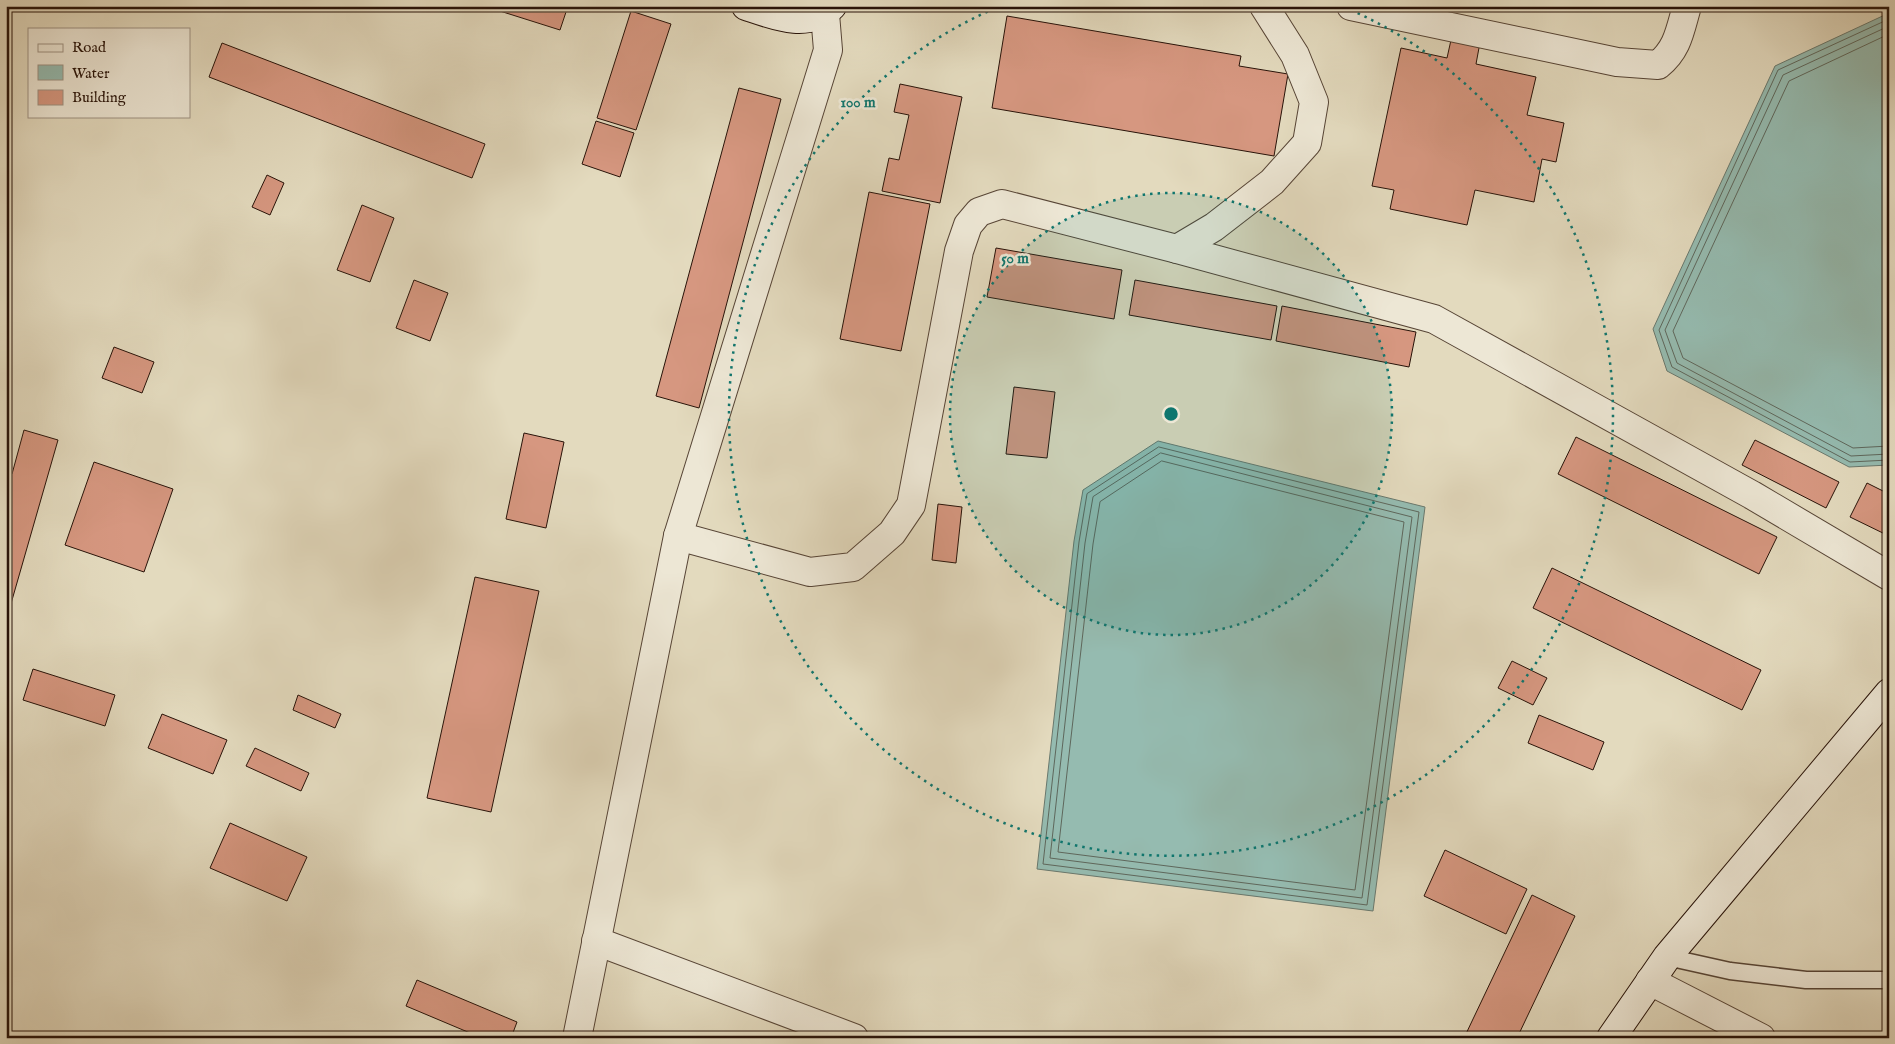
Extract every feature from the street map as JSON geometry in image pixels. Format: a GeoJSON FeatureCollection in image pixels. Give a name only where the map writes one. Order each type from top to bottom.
{"type":"FeatureCollection","features":[{"type":"Feature","properties":{"kind":"street"},"geometry":{"type":"LineString","coordinates":[[577,1038],[678,536],[828,50],[828,10],[800,20],[782,18],[746,6]]}},
{"type":"Feature","properties":{"kind":"street"},"geometry":{"type":"LineString","coordinates":[[1177,249],[1214,227],[1272,182],[1307,142],[1314,102],[1295,55],[1264,6]]}},
{"type":"Feature","properties":{"kind":"street"},"geometry":{"type":"LineString","coordinates":[[1352,6],[1617,62],[1658,65],[1668,56],[1676,43],[1687,6]]}},
{"type":"Feature","properties":{"kind":"street"},"geometry":{"type":"LineString","coordinates":[[678,536],[810,572],[853,567],[892,533],[911,505],[959,250],[968,225],[978,212],[1002,204],[1177,249],[1434,319],[1744,491],[1889,576]]}},
{"type":"Feature","properties":{"kind":"street"},"geometry":{"type":"LineString","coordinates":[[1611,1038],[1667,957],[1889,693]]}},
{"type":"Feature","properties":{"kind":"street"},"geometry":{"type":"LineString","coordinates":[[596,941],[854,1038]]}},
{"type":"Feature","properties":{"kind":"street"},"geometry":{"type":"LineString","coordinates":[[1650,981],[1760,1038]]}},
{"type":"Feature","properties":{"kind":"lane"},"geometry":{"type":"LineString","coordinates":[[1667,957],[1730,971],[1806,980],[1889,980]]}},
{"type":"Feature","properties":{"kind":"water"},"geometry":{"type":"Polygon","coordinates":[[[1889,13],[1889,465],[1849,467],[1667,371],[1653,329],[1775,66],[1889,13]]]}},
{"type":"Feature","properties":{"kind":"water"},"geometry":{"type":"Polygon","coordinates":[[[1158,441],[1425,507],[1373,911],[1037,869],[1074,541],[1083,490],[1158,441]]]}},
{"type":"Feature","properties":{"kind":"building"},"geometry":{"type":"Polygon","coordinates":[[[484,6],[568,6],[560,30],[484,6]]]}},
{"type":"Feature","properties":{"kind":"building"},"geometry":{"type":"Polygon","coordinates":[[[631,11],[671,24],[636,130],[597,118],[631,11]]]}},
{"type":"Feature","properties":{"kind":"building"},"geometry":{"type":"Polygon","coordinates":[[[1007,16],[1241,56],[1239,66],[1288,74],[1274,156],[992,108],[1007,16]]]}},
{"type":"Feature","properties":{"kind":"building"},"geometry":{"type":"Polygon","coordinates":[[[1453,31],[1481,37],[1476,64],[1536,77],[1527,115],[1564,123],[1556,162],[1542,159],[1534,202],[1475,190],[1467,225],[1390,209],[1394,190],[1372,186],[1401,48],[1447,58],[1453,31]]]}},
{"type":"Feature","properties":{"kind":"building"},"geometry":{"type":"Polygon","coordinates":[[[222,43],[485,144],[472,178],[209,77],[222,43]]]}},
{"type":"Feature","properties":{"kind":"building"},"geometry":{"type":"Polygon","coordinates":[[[900,84],[962,97],[940,203],[882,191],[889,158],[899,160],[909,115],[894,112],[900,84]]]}},
{"type":"Feature","properties":{"kind":"building"},"geometry":{"type":"Polygon","coordinates":[[[739,88],[781,99],[699,408],[656,396],[739,88]]]}},
{"type":"Feature","properties":{"kind":"building"},"geometry":{"type":"Polygon","coordinates":[[[596,121],[634,133],[620,177],[582,164],[596,121]]]}},
{"type":"Feature","properties":{"kind":"building"},"geometry":{"type":"Polygon","coordinates":[[[267,175],[284,183],[270,215],[252,207],[267,175]]]}},
{"type":"Feature","properties":{"kind":"building"},"geometry":{"type":"Polygon","coordinates":[[[869,192],[930,204],[901,351],[840,339],[869,192]]]}},
{"type":"Feature","properties":{"kind":"building"},"geometry":{"type":"Polygon","coordinates":[[[362,205],[394,218],[370,282],[337,270],[362,205]]]}},
{"type":"Feature","properties":{"kind":"building"},"geometry":{"type":"Polygon","coordinates":[[[996,248],[1122,270],[1114,319],[987,297],[996,248]]]}},
{"type":"Feature","properties":{"kind":"building"},"geometry":{"type":"Polygon","coordinates":[[[414,280],[448,293],[430,341],[396,328],[414,280]]]}},
{"type":"Feature","properties":{"kind":"building"},"geometry":{"type":"Polygon","coordinates":[[[1135,280],[1277,306],[1271,340],[1129,315],[1135,280]]]}},
{"type":"Feature","properties":{"kind":"building"},"geometry":{"type":"Polygon","coordinates":[[[1282,306],[1416,332],[1409,367],[1276,341],[1282,306]]]}},
{"type":"Feature","properties":{"kind":"building"},"geometry":{"type":"Polygon","coordinates":[[[114,347],[154,362],[142,393],[102,378],[114,347]]]}},
{"type":"Feature","properties":{"kind":"building"},"geometry":{"type":"Polygon","coordinates":[[[1014,387],[1055,392],[1047,458],[1006,454],[1014,387]]]}},
{"type":"Feature","properties":{"kind":"building"},"geometry":{"type":"Polygon","coordinates":[[[24,430],[58,440],[6,621],[6,472],[12,474],[24,430]]]}},
{"type":"Feature","properties":{"kind":"building"},"geometry":{"type":"Polygon","coordinates":[[[524,433],[564,442],[546,528],[506,519],[524,433]]]}},
{"type":"Feature","properties":{"kind":"building"},"geometry":{"type":"Polygon","coordinates":[[[1576,437],[1777,537],[1759,574],[1558,474],[1576,437]]]}},
{"type":"Feature","properties":{"kind":"building"},"geometry":{"type":"Polygon","coordinates":[[[1755,440],[1839,482],[1826,508],[1742,465],[1755,440]]]}},
{"type":"Feature","properties":{"kind":"building"},"geometry":{"type":"Polygon","coordinates":[[[94,462],[173,489],[144,572],[65,545],[94,462]]]}},
{"type":"Feature","properties":{"kind":"building"},"geometry":{"type":"Polygon","coordinates":[[[1867,483],[1889,494],[1889,536],[1850,517],[1867,483]]]}},
{"type":"Feature","properties":{"kind":"building"},"geometry":{"type":"Polygon","coordinates":[[[938,504],[962,507],[956,563],[932,560],[938,504]]]}},
{"type":"Feature","properties":{"kind":"building"},"geometry":{"type":"Polygon","coordinates":[[[1552,568],[1761,670],[1742,710],[1533,608],[1552,568]]]}},
{"type":"Feature","properties":{"kind":"building"},"geometry":{"type":"Polygon","coordinates":[[[475,577],[539,591],[491,812],[427,798],[475,577]]]}},
{"type":"Feature","properties":{"kind":"building"},"geometry":{"type":"Polygon","coordinates":[[[1512,661],[1547,678],[1533,705],[1498,688],[1512,661]]]}},
{"type":"Feature","properties":{"kind":"building"},"geometry":{"type":"Polygon","coordinates":[[[33,669],[115,695],[105,726],[23,700],[33,669]]]}},
{"type":"Feature","properties":{"kind":"building"},"geometry":{"type":"Polygon","coordinates":[[[298,695],[341,714],[335,728],[293,710],[298,695]]]}},
{"type":"Feature","properties":{"kind":"building"},"geometry":{"type":"Polygon","coordinates":[[[162,714],[227,740],[213,774],[148,748],[162,714]]]}},
{"type":"Feature","properties":{"kind":"building"},"geometry":{"type":"Polygon","coordinates":[[[1539,715],[1604,742],[1593,770],[1528,743],[1539,715]]]}},
{"type":"Feature","properties":{"kind":"building"},"geometry":{"type":"Polygon","coordinates":[[[255,748],[309,773],[301,791],[246,766],[255,748]]]}},
{"type":"Feature","properties":{"kind":"building"},"geometry":{"type":"Polygon","coordinates":[[[230,823],[307,857],[287,901],[210,868],[230,823]]]}},
{"type":"Feature","properties":{"kind":"building"},"geometry":{"type":"Polygon","coordinates":[[[1445,850],[1527,889],[1506,934],[1424,896],[1445,850]]]}},
{"type":"Feature","properties":{"kind":"building"},"geometry":{"type":"Polygon","coordinates":[[[1532,895],[1575,916],[1517,1038],[1464,1038],[1532,895]]]}},
{"type":"Feature","properties":{"kind":"building"},"geometry":{"type":"Polygon","coordinates":[[[417,980],[517,1022],[511,1038],[482,1038],[406,1006],[417,980]]]}}]}
